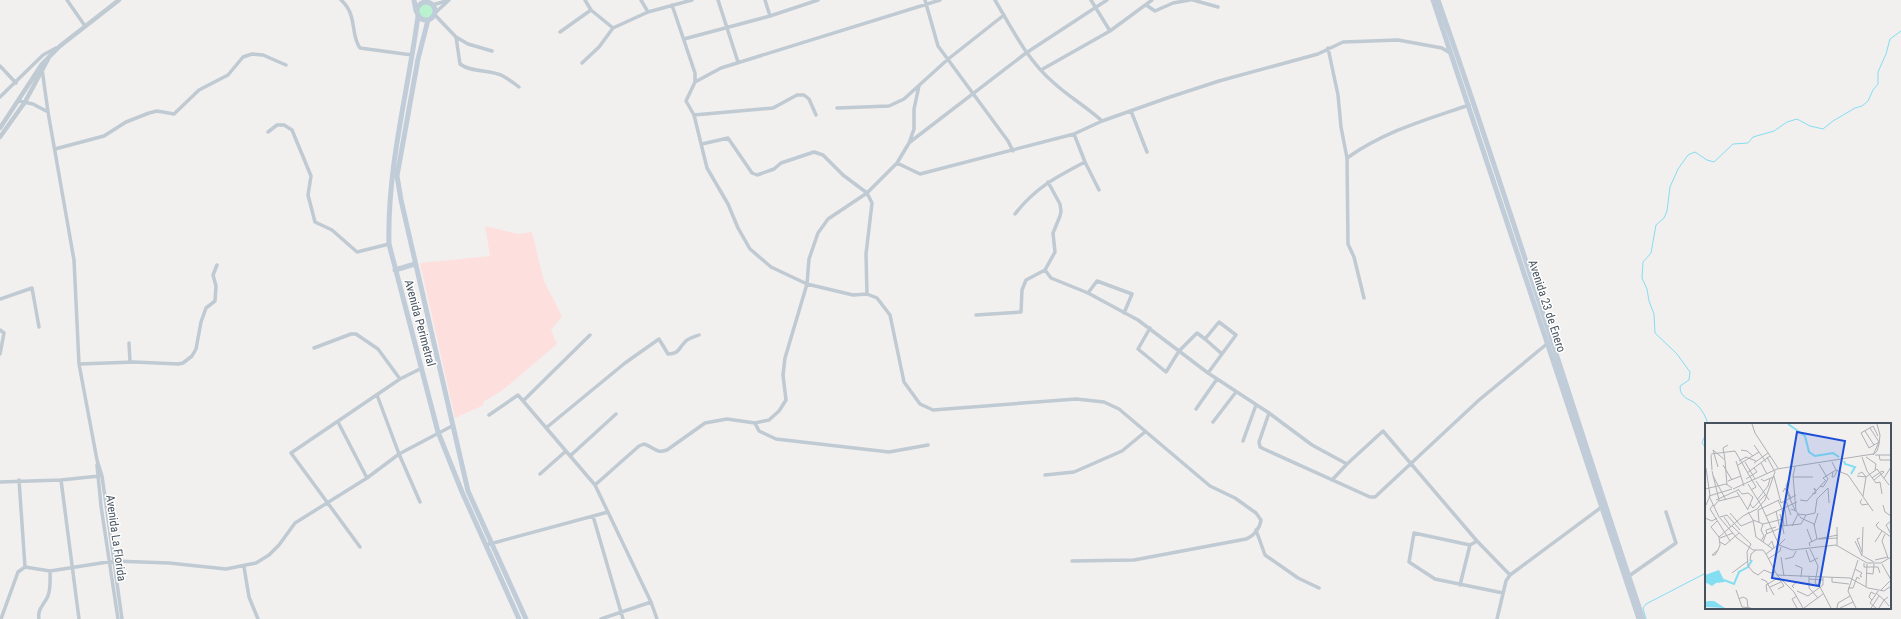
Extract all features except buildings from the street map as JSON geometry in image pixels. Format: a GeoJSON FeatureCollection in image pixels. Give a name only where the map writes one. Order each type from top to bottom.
{"type":"FeatureCollection","features":[{"type":"Feature","properties":{"kind":"main road"},"geometry":{"type":"LineString","coordinates":[[414,0],[417,14],[420,19],[428,20],[434,14],[428,2],[419,5],[417,14]]}},
{"type":"Feature","properties":{"kind":"main road","name":"Avenida 23 de Enero"},"geometry":{"type":"LineString","coordinates":[[1433,0],[1453,55],[1603,506],[1644,619]]}},
{"type":"Feature","properties":{"kind":"main road","name":"Avenida 23 de Enero"},"geometry":{"type":"LineString","coordinates":[[1438,0],[1529,269],[1639,619]]}},
{"type":"Feature","properties":{"kind":"main road","name":"Avenida Perimetral"},"geometry":{"type":"LineString","coordinates":[[417,14],[412,55],[392,172],[389,244],[438,432],[462,492],[526,619]]}},
{"type":"Feature","properties":{"kind":"main road","name":"Avenida Perimetral"},"geometry":{"type":"LineString","coordinates":[[428,20],[418,59],[397,176],[415,264],[468,491],[519,619]]}},
{"type":"Feature","properties":{"kind":"main road"},"geometry":{"type":"LineString","coordinates":[[396,270],[415,264]]}},
{"type":"Feature","properties":{"kind":"street"},"geometry":{"type":"LineString","coordinates":[[67,0],[85,26]]}},
{"type":"Feature","properties":{"kind":"street"},"geometry":{"type":"LineString","coordinates":[[0,128],[42,64],[60,46],[119,0]]}},
{"type":"Feature","properties":{"kind":"street"},"geometry":{"type":"LineString","coordinates":[[341,0],[348,6],[360,48],[412,55]]}},
{"type":"Feature","properties":{"kind":"street"},"geometry":{"type":"LineString","coordinates":[[428,2],[449,0]]}},
{"type":"Feature","properties":{"kind":"street"},"geometry":{"type":"LineString","coordinates":[[449,0],[434,14],[456,37],[468,44],[492,51]]}},
{"type":"Feature","properties":{"kind":"street"},"geometry":{"type":"LineString","coordinates":[[585,0],[591,10],[613,28]]}},
{"type":"Feature","properties":{"kind":"street"},"geometry":{"type":"LineString","coordinates":[[641,0],[648,12]]}},
{"type":"Feature","properties":{"kind":"street"},"geometry":{"type":"LineString","coordinates":[[582,62],[599,47],[613,28],[648,12],[692,0]]}},
{"type":"Feature","properties":{"kind":"street"},"geometry":{"type":"LineString","coordinates":[[718,0],[738,62]]}},
{"type":"Feature","properties":{"kind":"street"},"geometry":{"type":"LineString","coordinates":[[765,0],[770,16]]}},
{"type":"Feature","properties":{"kind":"street"},"geometry":{"type":"LineString","coordinates":[[684,39],[770,16],[818,0]]}},
{"type":"Feature","properties":{"kind":"street"},"geometry":{"type":"LineString","coordinates":[[695,82],[721,68],[738,62],[925,2],[940,0]]}},
{"type":"Feature","properties":{"kind":"street"},"geometry":{"type":"LineString","coordinates":[[995,0],[1026,53],[1041,70],[1052,82],[1086,106],[1102,121]]}},
{"type":"Feature","properties":{"kind":"street"},"geometry":{"type":"LineString","coordinates":[[1091,0],[1110,31]]}},
{"type":"Feature","properties":{"kind":"street"},"geometry":{"type":"LineString","coordinates":[[909,143],[972,93],[1026,53],[1107,0]]}},
{"type":"Feature","properties":{"kind":"street"},"geometry":{"type":"LineString","coordinates":[[1041,70],[1110,31],[1152,0]]}},
{"type":"Feature","properties":{"kind":"street"},"geometry":{"type":"LineString","coordinates":[[1146,4],[1155,10],[1173,3],[1191,0],[1218,7]]}},
{"type":"Feature","properties":{"kind":"street"},"geometry":{"type":"LineString","coordinates":[[925,2],[938,46],[1008,141],[1013,151]]}},
{"type":"Feature","properties":{"kind":"street"},"geometry":{"type":"LineString","coordinates":[[672,5],[695,73],[695,82],[686,101],[694,115],[707,168],[728,204],[738,228],[750,249],[771,267],[807,284],[853,295],[866,294],[877,298],[890,315],[904,382],[920,404],[933,410],[1091,399],[1104,402],[1119,409],[1210,486],[1236,498],[1256,513],[1261,520],[1260,526],[1251,537],[1246,539],[1134,560],[1072,561]]}},
{"type":"Feature","properties":{"kind":"street"},"geometry":{"type":"LineString","coordinates":[[560,32],[591,10]]}},
{"type":"Feature","properties":{"kind":"street"},"geometry":{"type":"LineString","coordinates":[[837,108],[889,106],[904,99],[947,60],[1004,15]]}},
{"type":"Feature","properties":{"kind":"street"},"geometry":{"type":"LineString","coordinates":[[456,37],[460,64],[466,69],[484,70],[502,76],[519,87]]}},
{"type":"Feature","properties":{"kind":"street"},"geometry":{"type":"LineString","coordinates":[[897,163],[920,174],[1013,151],[1074,134],[1102,121],[1219,81],[1318,54],[1328,48],[1352,41],[1398,40],[1442,48],[1453,55]]}},
{"type":"Feature","properties":{"kind":"street"},"geometry":{"type":"LineString","coordinates":[[0,97],[44,55],[60,46]]}},
{"type":"Feature","properties":{"kind":"street"},"geometry":{"type":"LineString","coordinates":[[1328,48],[1338,95],[1346,158],[1348,244],[1354,257],[1364,298]]}},
{"type":"Feature","properties":{"kind":"street"},"geometry":{"type":"LineString","coordinates":[[55,149],[104,136],[126,122],[153,112],[157,111],[174,114],[199,90],[228,75],[243,57],[252,54],[263,55],[286,66]]}},
{"type":"Feature","properties":{"kind":"street"},"geometry":{"type":"LineString","coordinates":[[0,137],[25,102],[50,56]]}},
{"type":"Feature","properties":{"kind":"street"},"geometry":{"type":"LineString","coordinates":[[42,64],[48,112],[74,266],[79,364],[97,460],[102,476],[112,562],[122,619]]}},
{"type":"Feature","properties":{"kind":"street"},"geometry":{"type":"LineString","coordinates":[[0,66],[16,83]]}},
{"type":"Feature","properties":{"kind":"street"},"geometry":{"type":"LineString","coordinates":[[595,485],[639,446],[644,444],[656,452],[661,452],[667,450],[706,423],[727,419],[754,423],[769,420],[779,411],[786,400],[783,375],[785,358],[807,284],[809,259],[818,233],[828,219],[867,193],[897,163],[909,143],[914,129],[914,109],[918,86]]}},
{"type":"Feature","properties":{"kind":"street"},"geometry":{"type":"LineString","coordinates":[[694,115],[773,108],[797,95],[804,95],[809,99],[816,115]]}},
{"type":"Feature","properties":{"kind":"street"},"geometry":{"type":"LineString","coordinates":[[19,101],[48,112]]}},
{"type":"Feature","properties":{"kind":"street"},"geometry":{"type":"LineString","coordinates":[[1346,158],[1397,129],[1469,105]]}},
{"type":"Feature","properties":{"kind":"street"},"geometry":{"type":"LineString","coordinates":[[1131,111],[1147,152]]}},
{"type":"Feature","properties":{"kind":"street"},"geometry":{"type":"LineString","coordinates":[[268,132],[277,125],[284,125],[292,130],[311,176],[308,195],[315,222],[332,230],[356,252],[389,244]]}},
{"type":"Feature","properties":{"kind":"street"},"geometry":{"type":"LineString","coordinates":[[1074,134],[1085,162],[1099,190]]}},
{"type":"Feature","properties":{"kind":"street"},"geometry":{"type":"LineString","coordinates":[[702,144],[728,138],[752,173],[757,175],[774,169],[781,163],[814,152],[823,155],[843,175],[867,193],[872,203],[866,254],[866,294]]}},
{"type":"Feature","properties":{"kind":"street"},"geometry":{"type":"LineString","coordinates":[[1015,214],[1027,199],[1048,182],[1085,162]]}},
{"type":"Feature","properties":{"kind":"street"},"geometry":{"type":"LineString","coordinates":[[976,315],[1021,312],[1022,290],[1026,280],[1045,270],[1055,252],[1053,233],[1061,211],[1060,204],[1048,182]]}},
{"type":"Feature","properties":{"kind":"street"},"geometry":{"type":"LineString","coordinates":[[79,364],[130,362],[178,364],[187,361],[192,356],[197,343],[201,322],[206,308],[215,301],[217,295],[213,275],[217,265]]}},
{"type":"Feature","properties":{"kind":"street"},"geometry":{"type":"LineString","coordinates":[[1045,270],[1051,278],[1088,293],[1150,328],[1216,379],[1269,413],[1312,446],[1347,464]]}},
{"type":"Feature","properties":{"kind":"street"},"geometry":{"type":"LineString","coordinates":[[1088,293],[1097,281],[1132,294],[1124,313]]}},
{"type":"Feature","properties":{"kind":"street"},"geometry":{"type":"LineString","coordinates":[[0,299],[32,288],[38,327]]}},
{"type":"Feature","properties":{"kind":"street"},"geometry":{"type":"LineString","coordinates":[[1205,339],[1219,322],[1236,335],[1208,372]]}},
{"type":"Feature","properties":{"kind":"street"},"geometry":{"type":"LineString","coordinates":[[1150,328],[1138,349],[1166,372],[1179,351],[1197,333],[1222,354]]}},
{"type":"Feature","properties":{"kind":"street"},"geometry":{"type":"LineString","coordinates":[[0,330],[4,334],[0,354]]}},
{"type":"Feature","properties":{"kind":"street"},"geometry":{"type":"LineString","coordinates":[[314,348],[352,334],[356,334],[378,349],[400,379]]}},
{"type":"Feature","properties":{"kind":"street"},"geometry":{"type":"LineString","coordinates":[[523,401],[590,335]]}},
{"type":"Feature","properties":{"kind":"street"},"geometry":{"type":"LineString","coordinates":[[546,428],[625,363],[659,339],[668,354],[676,354],[681,349],[684,342],[699,335]]}},
{"type":"Feature","properties":{"kind":"street"},"geometry":{"type":"LineString","coordinates":[[1269,413],[1260,446],[1370,497],[1375,497],[1479,400],[1548,342]]}},
{"type":"Feature","properties":{"kind":"street"},"geometry":{"type":"LineString","coordinates":[[129,343],[130,362]]}},
{"type":"Feature","properties":{"kind":"street"},"geometry":{"type":"LineString","coordinates":[[360,547],[291,453],[400,379],[422,368]]}},
{"type":"Feature","properties":{"kind":"street"},"geometry":{"type":"LineString","coordinates":[[1196,409],[1216,379]]}},
{"type":"Feature","properties":{"kind":"street"},"geometry":{"type":"LineString","coordinates":[[1213,422],[1236,392]]}},
{"type":"Feature","properties":{"kind":"street"},"geometry":{"type":"LineString","coordinates":[[377,395],[399,454],[420,502]]}},
{"type":"Feature","properties":{"kind":"street"},"geometry":{"type":"LineString","coordinates":[[489,415],[518,395],[595,485],[651,602],[657,619]]}},
{"type":"Feature","properties":{"kind":"street"},"geometry":{"type":"LineString","coordinates":[[1242,441],[1256,405]]}},
{"type":"Feature","properties":{"kind":"street"},"geometry":{"type":"LineString","coordinates":[[570,456],[616,414]]}},
{"type":"Feature","properties":{"kind":"street"},"geometry":{"type":"LineString","coordinates":[[338,422],[367,478]]}},
{"type":"Feature","properties":{"kind":"street"},"geometry":{"type":"LineString","coordinates":[[754,423],[759,431],[776,439],[889,452],[928,445]]}},
{"type":"Feature","properties":{"kind":"street"},"geometry":{"type":"LineString","coordinates":[[1,619],[18,572],[25,567],[50,571],[112,562],[169,563],[226,569],[244,567],[256,563],[269,555],[279,545],[295,523],[367,478],[399,454],[438,432],[452,426]]}},
{"type":"Feature","properties":{"kind":"street"},"geometry":{"type":"LineString","coordinates":[[1332,480],[1383,431],[1412,463],[1477,541],[1510,575]]}},
{"type":"Feature","properties":{"kind":"street"},"geometry":{"type":"LineString","coordinates":[[1045,475],[1074,472],[1122,452],[1145,432]]}},
{"type":"Feature","properties":{"kind":"street"},"geometry":{"type":"LineString","coordinates":[[540,474],[566,451]]}},
{"type":"Feature","properties":{"kind":"street","name":"Avenida La Florida"},"geometry":{"type":"LineString","coordinates":[[97,460],[97,477],[112,562],[118,619]]}},
{"type":"Feature","properties":{"kind":"street"},"geometry":{"type":"LineString","coordinates":[[0,482],[20,480],[61,480],[102,476]]}},
{"type":"Feature","properties":{"kind":"street"},"geometry":{"type":"LineString","coordinates":[[20,480],[25,567]]}},
{"type":"Feature","properties":{"kind":"street"},"geometry":{"type":"LineString","coordinates":[[61,480],[79,619]]}},
{"type":"Feature","properties":{"kind":"street"},"geometry":{"type":"LineString","coordinates":[[1497,619],[1503,594],[1510,575],[1603,506]]}},
{"type":"Feature","properties":{"kind":"street"},"geometry":{"type":"LineString","coordinates":[[489,544],[608,512]]}},
{"type":"Feature","properties":{"kind":"street"},"geometry":{"type":"LineString","coordinates":[[1629,576],[1676,543],[1666,512]]}},
{"type":"Feature","properties":{"kind":"street"},"geometry":{"type":"LineString","coordinates":[[594,516],[623,619]]}},
{"type":"Feature","properties":{"kind":"street"},"geometry":{"type":"LineString","coordinates":[[1256,530],[1265,555],[1298,578],[1319,588]]}},
{"type":"Feature","properties":{"kind":"street"},"geometry":{"type":"LineString","coordinates":[[1477,541],[1470,545],[1414,533],[1409,562],[1435,579],[1503,594]]}},
{"type":"Feature","properties":{"kind":"street"},"geometry":{"type":"LineString","coordinates":[[1460,585],[1470,545]]}},
{"type":"Feature","properties":{"kind":"street"},"geometry":{"type":"LineString","coordinates":[[244,567],[249,597],[258,619]]}},
{"type":"Feature","properties":{"kind":"street"},"geometry":{"type":"LineString","coordinates":[[39,619],[38,612],[47,597],[50,586],[50,571]]}},
{"type":"Feature","properties":{"kind":"street"},"geometry":{"type":"LineString","coordinates":[[601,619],[651,602]]}},
{"type":"Feature","properties":{"kind":"shaded area"},"geometry":{"type":"Polygon","coordinates":[[[485,226],[518,234],[532,232],[544,281],[562,316],[551,330],[557,344],[503,390],[483,402],[484,405],[455,418],[420,263],[490,256],[485,226]]]}},
{"type":"Feature","properties":{"kind":"green space"},"geometry":{"type":"Polygon","coordinates":[[[426,4],[431,6],[433,11],[431,16],[426,18],[421,16],[419,11],[421,6],[426,4]]]}},
{"type":"Feature","properties":{"kind":"waterway"},"geometry":{"type":"LineString","coordinates":[[1708,423],[1700,408],[1685,398],[1680,390],[1680,386],[1689,380],[1690,372],[1677,354],[1655,333],[1654,314],[1649,301],[1647,289],[1642,278],[1643,262],[1651,253],[1656,225],[1664,218],[1667,211],[1670,187],[1678,169],[1688,155],[1695,152],[1707,160],[1714,162],[1733,144],[1748,143],[1753,137],[1774,131],[1787,122],[1797,119],[1810,126],[1823,129],[1833,121],[1855,108],[1862,106],[1868,101],[1873,90],[1878,84],[1878,72],[1886,54],[1890,39],[1901,31]]}},
{"type":"Feature","properties":{"kind":"waterway"},"geometry":{"type":"LineString","coordinates":[[1705,436],[1702,443],[1705,447]]}},
{"type":"Feature","properties":{"kind":"waterway"},"geometry":{"type":"LineString","coordinates":[[1646,619],[1643,608],[1646,604],[1705,574]]}}]}
